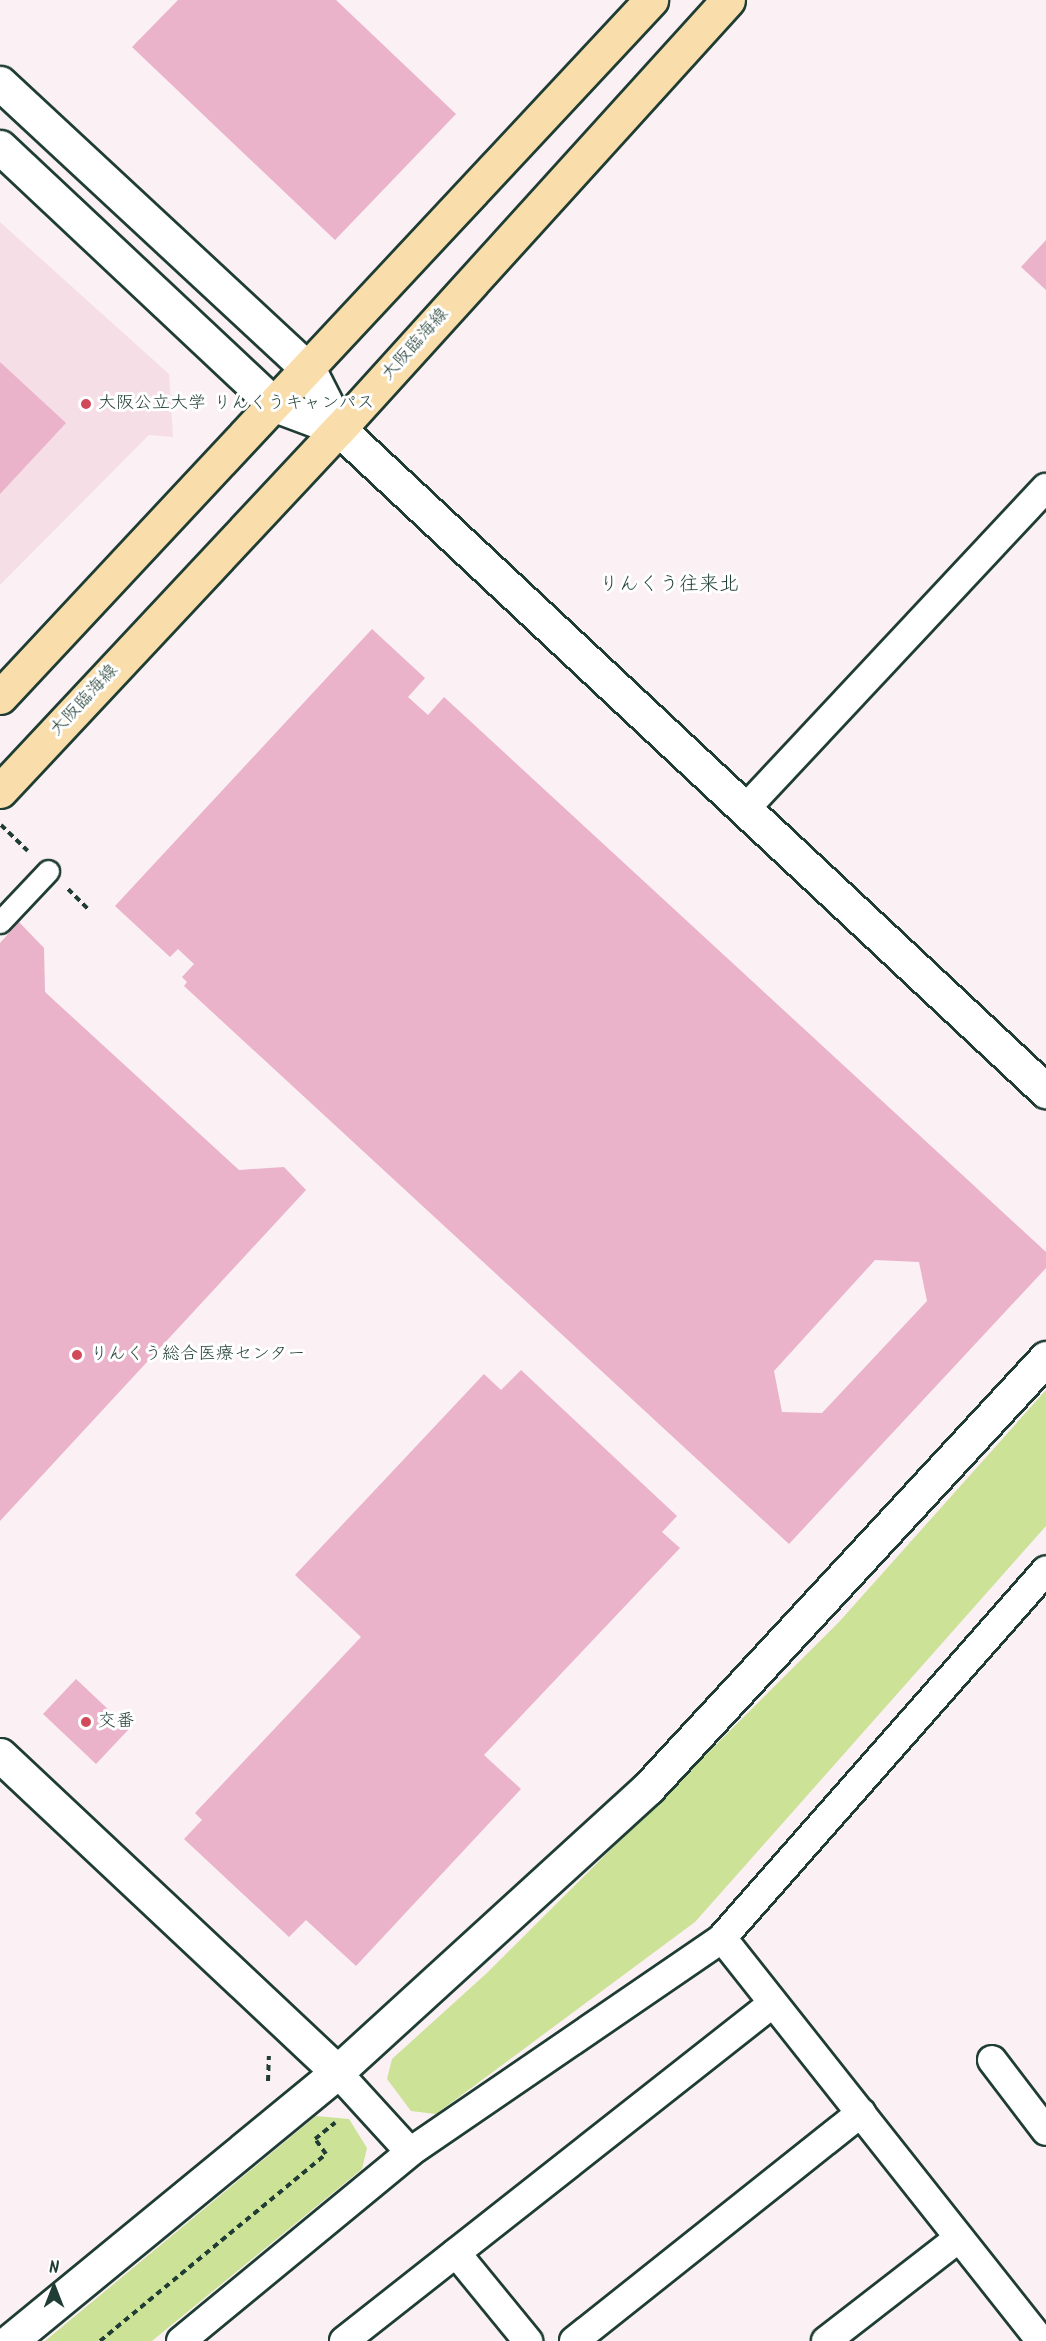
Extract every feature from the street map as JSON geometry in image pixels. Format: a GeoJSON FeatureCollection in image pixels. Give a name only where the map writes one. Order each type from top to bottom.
{"type":"FeatureCollection","features":[{"type":"Feature","properties":{"kind":"main road"},"geometry":{"type":"LineString","coordinates":[[0,697],[309,370],[651,0]]}},
{"type":"Feature","properties":{"kind":"main road","name":"大阪臨海線"},"geometry":{"type":"LineString","coordinates":[[0,791],[339,429],[728,0]]}},
{"type":"Feature","properties":{"kind":"street"},"geometry":{"type":"LineString","coordinates":[[0,83],[309,370],[339,429],[747,807],[1046,1091]]}},
{"type":"Feature","properties":{"kind":"street"},"geometry":{"type":"LineString","coordinates":[[0,147],[275,405],[339,429]]}},
{"type":"Feature","properties":{"kind":"street"},"geometry":{"type":"LineString","coordinates":[[747,807],[1046,488]]}},
{"type":"Feature","properties":{"kind":"street"},"geometry":{"type":"LineString","coordinates":[[0,922],[48,871]]}},
{"type":"Feature","properties":{"kind":"street"},"geometry":{"type":"LineString","coordinates":[[10,2341],[337,2072],[648,1788],[1046,1358]]}},
{"type":"Feature","properties":{"kind":"street"},"geometry":{"type":"LineString","coordinates":[[182,2341],[410,2152],[722,1938],[1046,1570]]}},
{"type":"Feature","properties":{"kind":"street"},"geometry":{"type":"LineString","coordinates":[[0,1755],[337,2072],[410,2152]]}},
{"type":"Feature","properties":{"kind":"street"},"geometry":{"type":"LineString","coordinates":[[722,1938],[1041,2341]]}},
{"type":"Feature","properties":{"kind":"street"},"geometry":{"type":"LineString","coordinates":[[344,2341],[773,2003]]}},
{"type":"Feature","properties":{"kind":"street"},"geometry":{"type":"LineString","coordinates":[[992,2060],[1046,2131]]}},
{"type":"Feature","properties":{"kind":"street"},"geometry":{"type":"LineString","coordinates":[[574,2341],[861,2113]]}},
{"type":"Feature","properties":{"kind":"street"},"geometry":{"type":"LineString","coordinates":[[826,2341],[959,2238]]}},
{"type":"Feature","properties":{"kind":"street"},"geometry":{"type":"LineString","coordinates":[[456,2253],[528,2341]]}},
{"type":"Feature","properties":{"kind":"path"},"geometry":{"type":"LineString","coordinates":[[260,2088],[269,2080],[268,2047]]}},
{"type":"Feature","properties":{"kind":"path"},"geometry":{"type":"LineString","coordinates":[[100,2341],[326,2154],[315,2139],[335,2123]]}},
{"type":"Feature","properties":{"kind":"shaded area","name":"大阪公立大学 りんくうキャンパス"},"geometry":{"type":"Polygon","coordinates":[[[0,222],[169,374],[173,437],[149,435],[0,585],[0,222]]]}},
{"type":"Feature","properties":{"kind":"green space"},"geometry":{"type":"Polygon","coordinates":[[[1046,1390],[1046,1526],[695,1922],[436,2114],[411,2111],[387,2079],[392,2059],[488,1972],[839,1622],[1046,1390]]]}},
{"type":"Feature","properties":{"kind":"green space"},"geometry":{"type":"Polygon","coordinates":[[[316,2116],[349,2119],[367,2148],[362,2169],[152,2341],[45,2341],[316,2116]]]}},
{"type":"Feature","properties":{"kind":"building"},"geometry":{"type":"Polygon","coordinates":[[[178,0],[336,0],[456,114],[335,240],[132,47],[178,0]]]}},
{"type":"Feature","properties":{"kind":"building"},"geometry":{"type":"Polygon","coordinates":[[[1046,240],[1046,290],[1021,267],[1046,240]]]}},
{"type":"Feature","properties":{"kind":"building"},"geometry":{"type":"Polygon","coordinates":[[[0,362],[66,423],[0,494],[0,362]]]}},
{"type":"Feature","properties":{"kind":"building"},"geometry":{"type":"Polygon","coordinates":[[[372,629],[425,678],[408,697],[428,715],[444,697],[1046,1252],[1046,1268],[789,1544],[184,986],[187,982],[182,977],[194,964],[178,949],[170,957],[115,906],[372,629]],[[875,1260],[774,1371],[782,1412],[822,1413],[927,1301],[919,1262],[875,1260]]]}},
{"type":"Feature","properties":{"kind":"building","name":"りんくう総合医療センター"},"geometry":{"type":"Polygon","coordinates":[[[19,922],[44,948],[45,992],[239,1170],[284,1167],[306,1190],[0,1521],[0,943],[19,922]]]}},
{"type":"Feature","properties":{"kind":"building"},"geometry":{"type":"Polygon","coordinates":[[[521,1370],[677,1516],[662,1532],[680,1548],[484,1755],[521,1789],[356,1966],[306,1920],[289,1937],[184,1839],[202,1820],[195,1813],[361,1637],[295,1575],[484,1374],[501,1390],[521,1370]]]}},
{"type":"Feature","properties":{"kind":"building","name":"交番"},"geometry":{"type":"Polygon","coordinates":[[[76,1679],[129,1729],[96,1764],[43,1714],[76,1679]]]}},
{"type":"Feature","properties":{"kind":"place","name":"大阪公立大学 りんくうキャンパス"},"geometry":{"type":"Point","coordinates":[86,404]}},
{"type":"Feature","properties":{"kind":"place","name":"りんくう総合医療センター"},"geometry":{"type":"Point","coordinates":[77,1355]}},
{"type":"Feature","properties":{"kind":"place","name":"交番"},"geometry":{"type":"Point","coordinates":[86,1722]}},
{"type":"Feature","properties":{"kind":"district","name":"りんくう往来北"},"geometry":{"type":"Point","coordinates":[669,585]}}]}
